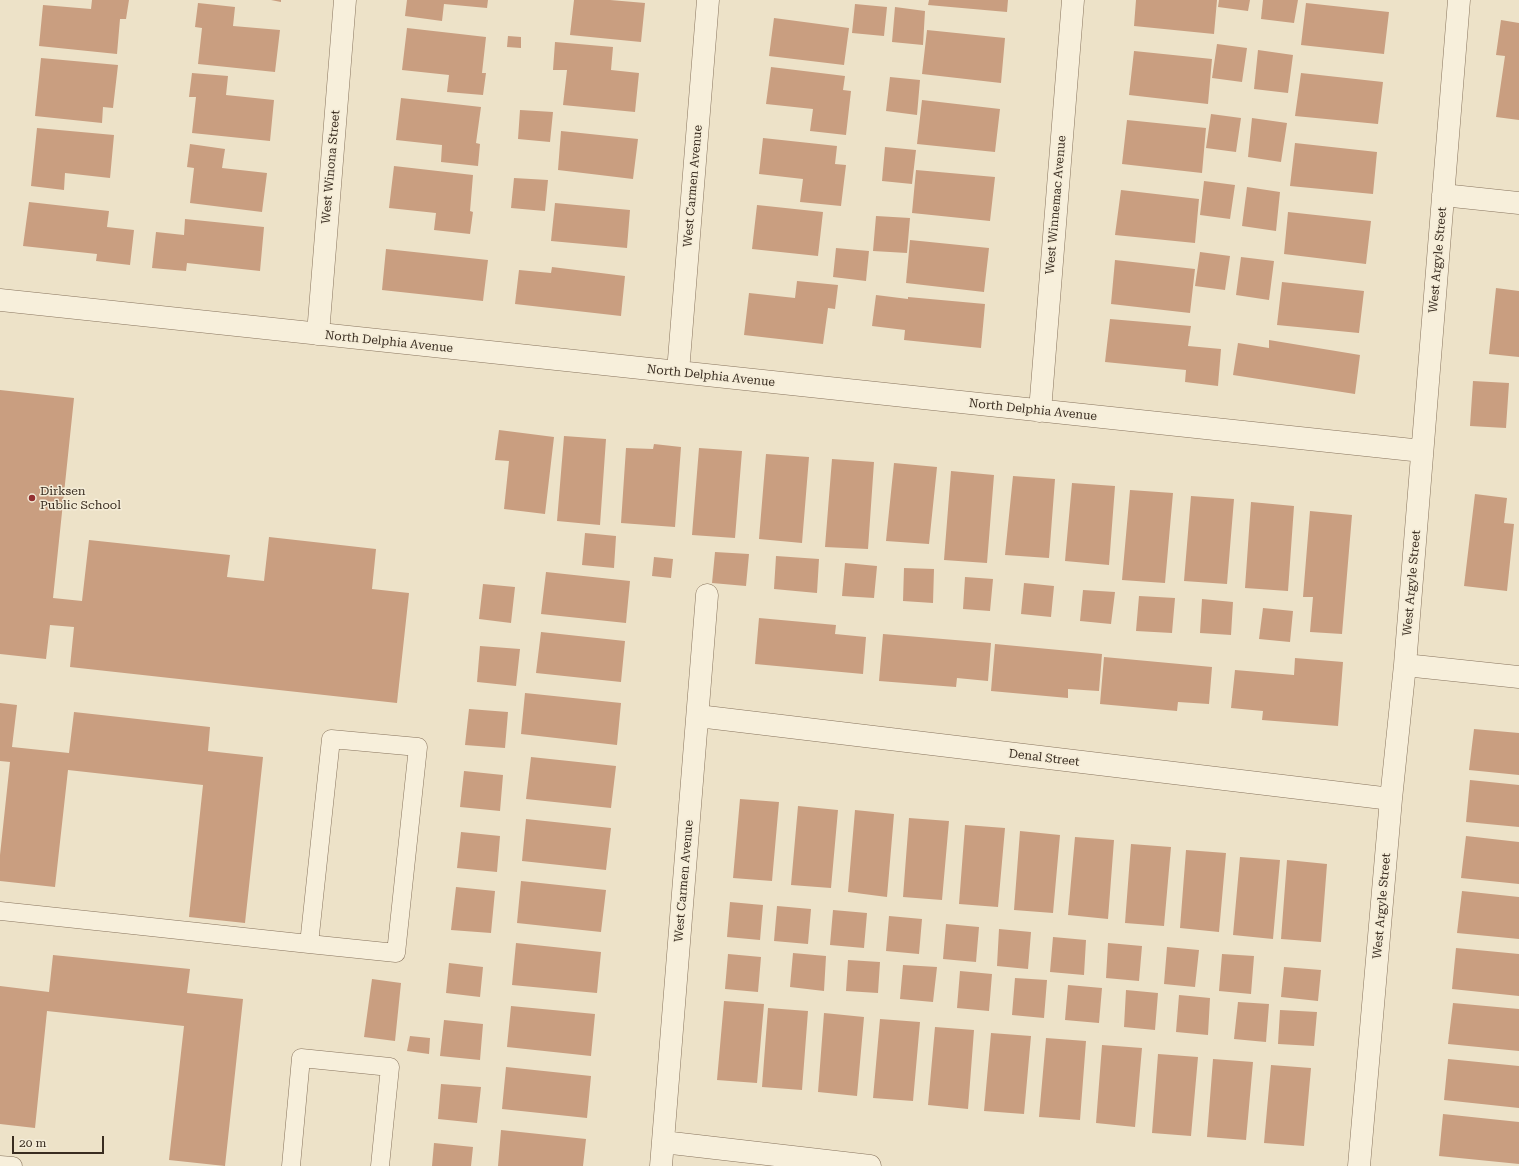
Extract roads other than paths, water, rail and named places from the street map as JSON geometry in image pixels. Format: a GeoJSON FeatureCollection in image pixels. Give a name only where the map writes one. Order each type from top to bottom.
{"type":"FeatureCollection","features":[{"type":"Feature","properties":{"kind":"street","name":"West Winona Street"},"geometry":{"type":"LineString","coordinates":[[318,334],[345,0]]}},
{"type":"Feature","properties":{"kind":"street","name":"West Carmen Avenue"},"geometry":{"type":"LineString","coordinates":[[678,372],[708,0]]}},
{"type":"Feature","properties":{"kind":"street","name":"West Winnemac Avenue"},"geometry":{"type":"LineString","coordinates":[[1040,411],[1073,0]]}},
{"type":"Feature","properties":{"kind":"street","name":"West Argyle Street"},"geometry":{"type":"LineString","coordinates":[[1359,1166],[1391,799],[1405,664],[1459,0]]}},
{"type":"Feature","properties":{"kind":"street"},"geometry":{"type":"LineString","coordinates":[[1443,195],[1519,203]]}},
{"type":"Feature","properties":{"kind":"street","name":"North Delphia Avenue"},"geometry":{"type":"LineString","coordinates":[[0,300],[1422,451]]}},
{"type":"Feature","properties":{"kind":"street","name":"West Carmen Avenue"},"geometry":{"type":"LineString","coordinates":[[661,1166],[707,595]]}},
{"type":"Feature","properties":{"kind":"street"},"geometry":{"type":"LineString","coordinates":[[1405,664],[1519,677]]}},
{"type":"Feature","properties":{"kind":"street","name":"Denal Street"},"geometry":{"type":"LineString","coordinates":[[698,716],[1391,799]]}},
{"type":"Feature","properties":{"kind":"street"},"geometry":{"type":"LineString","coordinates":[[663,1142],[870,1166]]}},
{"type":"Feature","properties":{"kind":"lane"},"geometry":{"type":"LineString","coordinates":[[0,911],[309,944],[396,953],[418,746],[331,739],[309,944]]}},
{"type":"Feature","properties":{"kind":"lane"},"geometry":{"type":"LineString","coordinates":[[290,1166],[302,1058],[390,1068],[380,1166]]}},
{"type":"Feature","properties":{"kind":"lane"},"geometry":{"type":"LineString","coordinates":[[0,1165],[13,1166]]}},
{"type":"Feature","properties":{"kind":"place","name":"Dirksen Public School"},"geometry":{"type":"Point","coordinates":[32,498]}}]}
